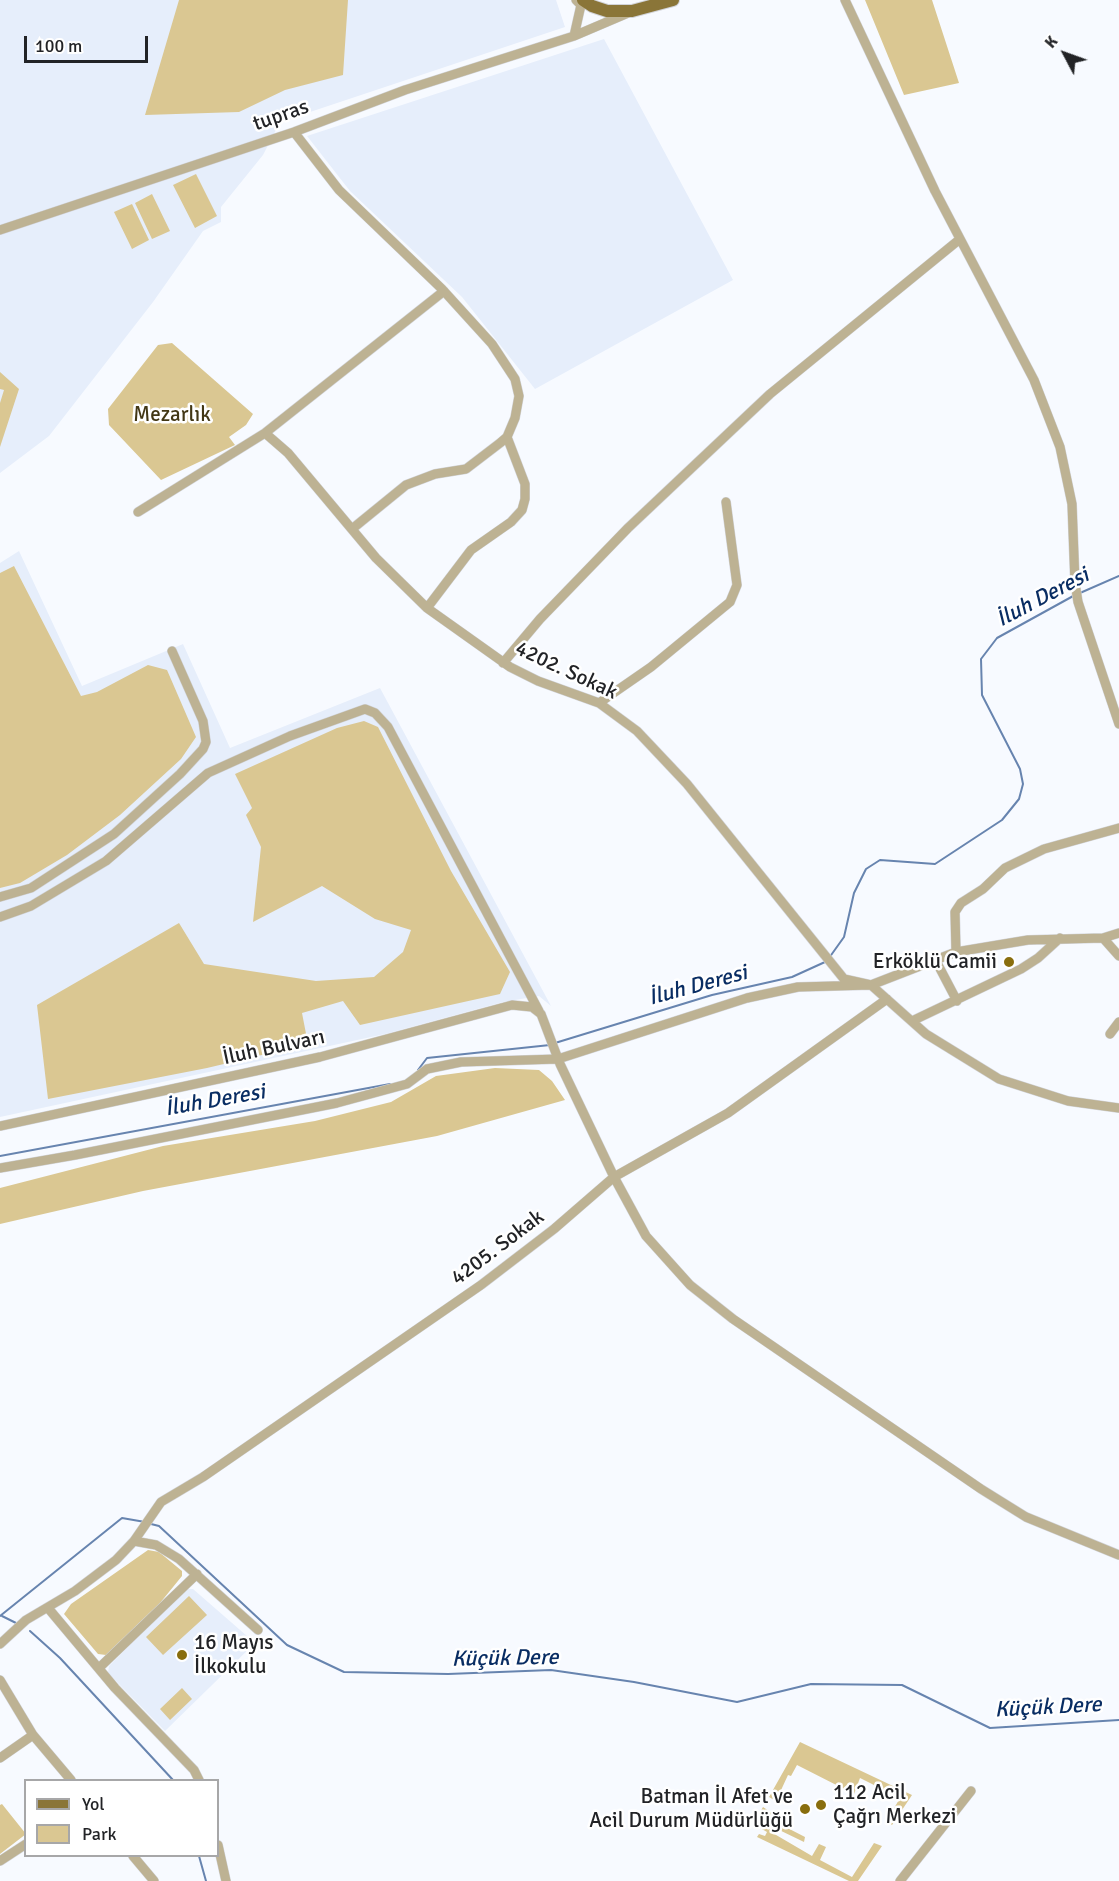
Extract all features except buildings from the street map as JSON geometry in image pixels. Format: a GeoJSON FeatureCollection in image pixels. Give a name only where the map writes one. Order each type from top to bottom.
{"type":"FeatureCollection","features":[{"type":"Feature","properties":{"kind":"main road"},"geometry":{"type":"LineString","coordinates":[[632,11],[641,0]]}},
{"type":"Feature","properties":{"kind":"main road"},"geometry":{"type":"LineString","coordinates":[[581,1],[607,11],[632,11],[673,0]]}},
{"type":"Feature","properties":{"kind":"street"},"geometry":{"type":"LineString","coordinates":[[845,0],[960,238],[1034,380],[1060,447],[1072,504],[1074,583],[1078,602],[1119,724]]}},
{"type":"Feature","properties":{"kind":"street"},"geometry":{"type":"LineString","coordinates":[[574,36],[581,1]]}},
{"type":"Feature","properties":{"kind":"street","name":"tupras"},"geometry":{"type":"LineString","coordinates":[[0,230],[294,132],[405,90],[574,36],[632,11]]}},
{"type":"Feature","properties":{"kind":"street"},"geometry":{"type":"LineString","coordinates":[[294,132],[339,190],[444,291],[492,344],[515,379],[518,406],[507,437],[466,469],[435,474],[406,485],[352,529]]}},
{"type":"Feature","properties":{"kind":"street"},"geometry":{"type":"LineString","coordinates":[[503,663],[540,619],[628,528],[770,394],[960,238]]}},
{"type":"Feature","properties":{"kind":"street"},"geometry":{"type":"LineString","coordinates":[[138,512],[265,433],[444,291]]}},
{"type":"Feature","properties":{"kind":"street","name":"4202. Sokak"},"geometry":{"type":"LineString","coordinates":[[265,433],[288,453],[376,558],[427,608],[503,663],[538,681],[599,703],[637,731],[687,784],[844,979],[871,986]]}},
{"type":"Feature","properties":{"kind":"street"},"geometry":{"type":"LineString","coordinates":[[427,608],[471,550],[511,522],[522,510],[525,484],[507,437]]}},
{"type":"Feature","properties":{"kind":"street"},"geometry":{"type":"LineString","coordinates":[[599,703],[651,667],[730,602],[737,585],[726,502]]}},
{"type":"Feature","properties":{"kind":"street"},"geometry":{"type":"LineString","coordinates":[[0,897],[31,888],[114,834],[180,774],[203,749],[206,742],[203,720],[172,651]]}},
{"type":"Feature","properties":{"kind":"street"},"geometry":{"type":"LineString","coordinates":[[0,917],[31,906],[106,861],[208,773],[290,736],[365,709],[382,718],[541,1014],[557,1056],[614,1177],[646,1236],[659,1252],[690,1285],[733,1319],[999,1500],[1026,1517],[1119,1556]]}},
{"type":"Feature","properties":{"kind":"street"},"geometry":{"type":"LineString","coordinates":[[957,952],[955,912],[961,903],[983,889],[1005,868],[1044,849],[1119,828]]}},
{"type":"Feature","properties":{"kind":"street"},"geometry":{"type":"LineString","coordinates":[[0,1168],[337,1103],[407,1084],[427,1069],[461,1062],[557,1056],[747,998],[798,987],[871,986],[957,952],[1028,940],[1103,938],[1119,933]]}},
{"type":"Feature","properties":{"kind":"street"},"geometry":{"type":"LineString","coordinates":[[912,1021],[1021,969],[1038,958],[1060,938]]}},
{"type":"Feature","properties":{"kind":"street"},"geometry":{"type":"LineString","coordinates":[[1103,938],[1119,956]]}},
{"type":"Feature","properties":{"kind":"street"},"geometry":{"type":"LineString","coordinates":[[936,961],[957,1001]]}},
{"type":"Feature","properties":{"kind":"street"},"geometry":{"type":"LineString","coordinates":[[871,986],[926,1034],[999,1079],[1068,1101],[1119,1108]]}},
{"type":"Feature","properties":{"kind":"street","name":"4205. Sokak"},"geometry":{"type":"LineString","coordinates":[[0,1644],[26,1620],[48,1608],[116,1560],[161,1502],[203,1477],[490,1278],[554,1229],[614,1177],[728,1113],[887,999]]}},
{"type":"Feature","properties":{"kind":"street","name":"İluh Bulvarı"},"geometry":{"type":"LineString","coordinates":[[0,1126],[320,1057],[512,1005],[532,1007],[541,1014]]}},
{"type":"Feature","properties":{"kind":"street"},"geometry":{"type":"LineString","coordinates":[[1110,1034],[1119,1022]]}},
{"type":"Feature","properties":{"kind":"street"},"geometry":{"type":"LineString","coordinates":[[135,1537],[156,1545],[196,1574],[258,1630]]}},
{"type":"Feature","properties":{"kind":"street"},"geometry":{"type":"LineString","coordinates":[[100,1667],[196,1574]]}},
{"type":"Feature","properties":{"kind":"street"},"geometry":{"type":"LineString","coordinates":[[48,1608],[194,1770],[198,1779]]}},
{"type":"Feature","properties":{"kind":"street"},"geometry":{"type":"LineString","coordinates":[[0,1680],[33,1735],[70,1779]]}},
{"type":"Feature","properties":{"kind":"street"},"geometry":{"type":"LineString","coordinates":[[0,1758],[33,1735]]}},
{"type":"Feature","properties":{"kind":"street"},"geometry":{"type":"LineString","coordinates":[[900,1881],[971,1791]]}},
{"type":"Feature","properties":{"kind":"street"},"geometry":{"type":"LineString","coordinates":[[0,1861],[24,1845]]}},
{"type":"Feature","properties":{"kind":"street"},"geometry":{"type":"LineString","coordinates":[[219,1850],[226,1881]]}},
{"type":"Feature","properties":{"kind":"street"},"geometry":{"type":"LineString","coordinates":[[134,1857],[154,1881]]}},
{"type":"Feature","properties":{"kind":"shaded area"},"geometry":{"type":"Polygon","coordinates":[[[0,0],[556,0],[565,27],[280,122],[263,155],[221,207],[221,222],[203,231],[153,302],[49,436],[0,473],[0,0]]]}},
{"type":"Feature","properties":{"kind":"shaded area"},"geometry":{"type":"Polygon","coordinates":[[[604,39],[733,280],[535,389],[462,297],[350,191],[307,136],[604,39]]]}},
{"type":"Feature","properties":{"kind":"shaded area"},"geometry":{"type":"Polygon","coordinates":[[[19,551],[82,686],[183,644],[230,748],[380,688],[551,1006],[539,996],[503,1002],[385,1034],[0,1117],[0,563],[19,551]]]}},
{"type":"Feature","properties":{"kind":"shaded area","name":"16 Mayıs İlkokulu"},"geometry":{"type":"Polygon","coordinates":[[[185,1589],[193,1589],[255,1643],[165,1731],[108,1673],[109,1666],[185,1589]]]}},
{"type":"Feature","properties":{"kind":"green space"},"geometry":{"type":"Polygon","coordinates":[[[179,0],[348,0],[343,75],[285,90],[239,112],[145,115],[179,0]]]}},
{"type":"Feature","properties":{"kind":"green space"},"geometry":{"type":"Polygon","coordinates":[[[865,0],[932,0],[959,83],[904,95],[865,0]]]}},
{"type":"Feature","properties":{"kind":"green space"},"geometry":{"type":"Polygon","coordinates":[[[196,174],[217,216],[195,228],[173,185],[196,174]]]}},
{"type":"Feature","properties":{"kind":"green space"},"geometry":{"type":"Polygon","coordinates":[[[152,194],[170,231],[152,239],[135,203],[152,194]]]}},
{"type":"Feature","properties":{"kind":"green space"},"geometry":{"type":"Polygon","coordinates":[[[132,204],[149,240],[132,249],[114,212],[132,204]]]}},
{"type":"Feature","properties":{"kind":"green space","name":"Mezarlık"},"geometry":{"type":"Polygon","coordinates":[[[172,343],[253,414],[246,425],[229,437],[235,445],[161,480],[109,425],[108,409],[158,345],[172,343]]]}},
{"type":"Feature","properties":{"kind":"green space"},"geometry":{"type":"Polygon","coordinates":[[[0,372],[19,389],[0,447],[0,403],[4,390],[0,389],[0,372]]]}},
{"type":"Feature","properties":{"kind":"green space"},"geometry":{"type":"Polygon","coordinates":[[[14,566],[81,696],[97,692],[148,665],[167,670],[196,737],[181,759],[120,815],[67,855],[20,883],[0,888],[0,573],[14,566]]]}},
{"type":"Feature","properties":{"kind":"green space"},"geometry":{"type":"Polygon","coordinates":[[[364,721],[378,727],[451,871],[510,972],[500,994],[360,1025],[343,1001],[302,1013],[308,1044],[207,1068],[48,1099],[37,1005],[179,923],[204,964],[316,981],[374,977],[403,952],[411,930],[375,919],[322,886],[253,922],[261,847],[246,815],[252,808],[235,774],[337,728],[364,721]]]}},
{"type":"Feature","properties":{"kind":"green space"},"geometry":{"type":"Polygon","coordinates":[[[495,1068],[539,1070],[552,1081],[565,1100],[437,1136],[143,1191],[0,1224],[0,1188],[163,1146],[315,1121],[391,1102],[436,1076],[495,1068]]]}},
{"type":"Feature","properties":{"kind":"green space"},"geometry":{"type":"Polygon","coordinates":[[[148,1550],[159,1552],[182,1571],[182,1576],[160,1603],[106,1655],[98,1654],[64,1614],[71,1604],[148,1550]]]}},
{"type":"Feature","properties":{"kind":"green space"},"geometry":{"type":"Polygon","coordinates":[[[189,1596],[207,1615],[163,1655],[146,1637],[189,1596]]]}},
{"type":"Feature","properties":{"kind":"green space"},"geometry":{"type":"Polygon","coordinates":[[[182,1688],[192,1699],[170,1720],[160,1709],[182,1688]]]}},
{"type":"Feature","properties":{"kind":"green space"},"geometry":{"type":"Polygon","coordinates":[[[800,1742],[912,1795],[892,1825],[886,1822],[900,1798],[860,1778],[854,1794],[797,1765],[791,1776],[788,1775],[776,1801],[769,1797],[800,1742]]]}},
{"type":"Feature","properties":{"kind":"green space"},"geometry":{"type":"Polygon","coordinates":[[[2,1804],[24,1832],[24,1836],[0,1854],[0,1805],[2,1804]]]}},
{"type":"Feature","properties":{"kind":"green space"},"geometry":{"type":"Polygon","coordinates":[[[763,1807],[772,1813],[770,1819],[805,1837],[804,1842],[773,1827],[771,1832],[812,1856],[819,1844],[826,1847],[820,1860],[852,1877],[874,1843],[882,1846],[858,1881],[849,1881],[757,1837],[759,1834],[765,1836],[767,1832],[753,1824],[763,1807]]]}},
{"type":"Feature","properties":{"kind":"waterway","name":"İluh Deresi"},"geometry":{"type":"LineString","coordinates":[[1080,593],[1119,576]]}},
{"type":"Feature","properties":{"kind":"waterway","name":"İluh Deresi"},"geometry":{"type":"LineString","coordinates":[[829,958],[844,937],[854,893],[866,869],[880,860],[935,864],[1002,820],[1019,799],[1023,784],[1020,769],[982,695],[981,659],[997,638],[1075,595]]}},
{"type":"Feature","properties":{"kind":"waterway","name":"İluh Deresi"},"geometry":{"type":"LineString","coordinates":[[555,1043],[712,995],[792,977],[825,962]]}},
{"type":"Feature","properties":{"kind":"waterway","name":"İluh Deresi"},"geometry":{"type":"LineString","coordinates":[[418,1070],[427,1058],[550,1045]]}},
{"type":"Feature","properties":{"kind":"waterway","name":"İluh Deresi"},"geometry":{"type":"LineString","coordinates":[[0,1156],[390,1084]]}},
{"type":"Feature","properties":{"kind":"waterway","name":"Küçük Dere"},"geometry":{"type":"LineString","coordinates":[[0,1616],[122,1518],[145,1522]]}},
{"type":"Feature","properties":{"kind":"waterway","name":"Küçük Dere"},"geometry":{"type":"LineString","coordinates":[[151,1524],[159,1526],[287,1645],[344,1672],[448,1674],[551,1670],[634,1682],[737,1702],[811,1684],[902,1685],[990,1728],[1119,1720]]}},
{"type":"Feature","properties":{"kind":"waterway"},"geometry":{"type":"LineString","coordinates":[[2,1616],[16,1623]]}},
{"type":"Feature","properties":{"kind":"waterway"},"geometry":{"type":"LineString","coordinates":[[30,1631],[60,1658],[172,1779]]}},
{"type":"Feature","properties":{"kind":"waterway"},"geometry":{"type":"LineString","coordinates":[[199,1857],[206,1881]]}},
{"type":"Feature","properties":{"kind":"place","name":"Erköklü Camii"},"geometry":{"type":"Point","coordinates":[1009,962]}},
{"type":"Feature","properties":{"kind":"place","name":"16 Mayıs İlkokulu"},"geometry":{"type":"Point","coordinates":[182,1655]}},
{"type":"Feature","properties":{"kind":"place","name":"112 Acil Çağrı Merkezi"},"geometry":{"type":"Point","coordinates":[821,1805]}},
{"type":"Feature","properties":{"kind":"place","name":"Batman İl Afet ve Acil Durum Müdürlüğü"},"geometry":{"type":"Point","coordinates":[805,1809]}}]}
